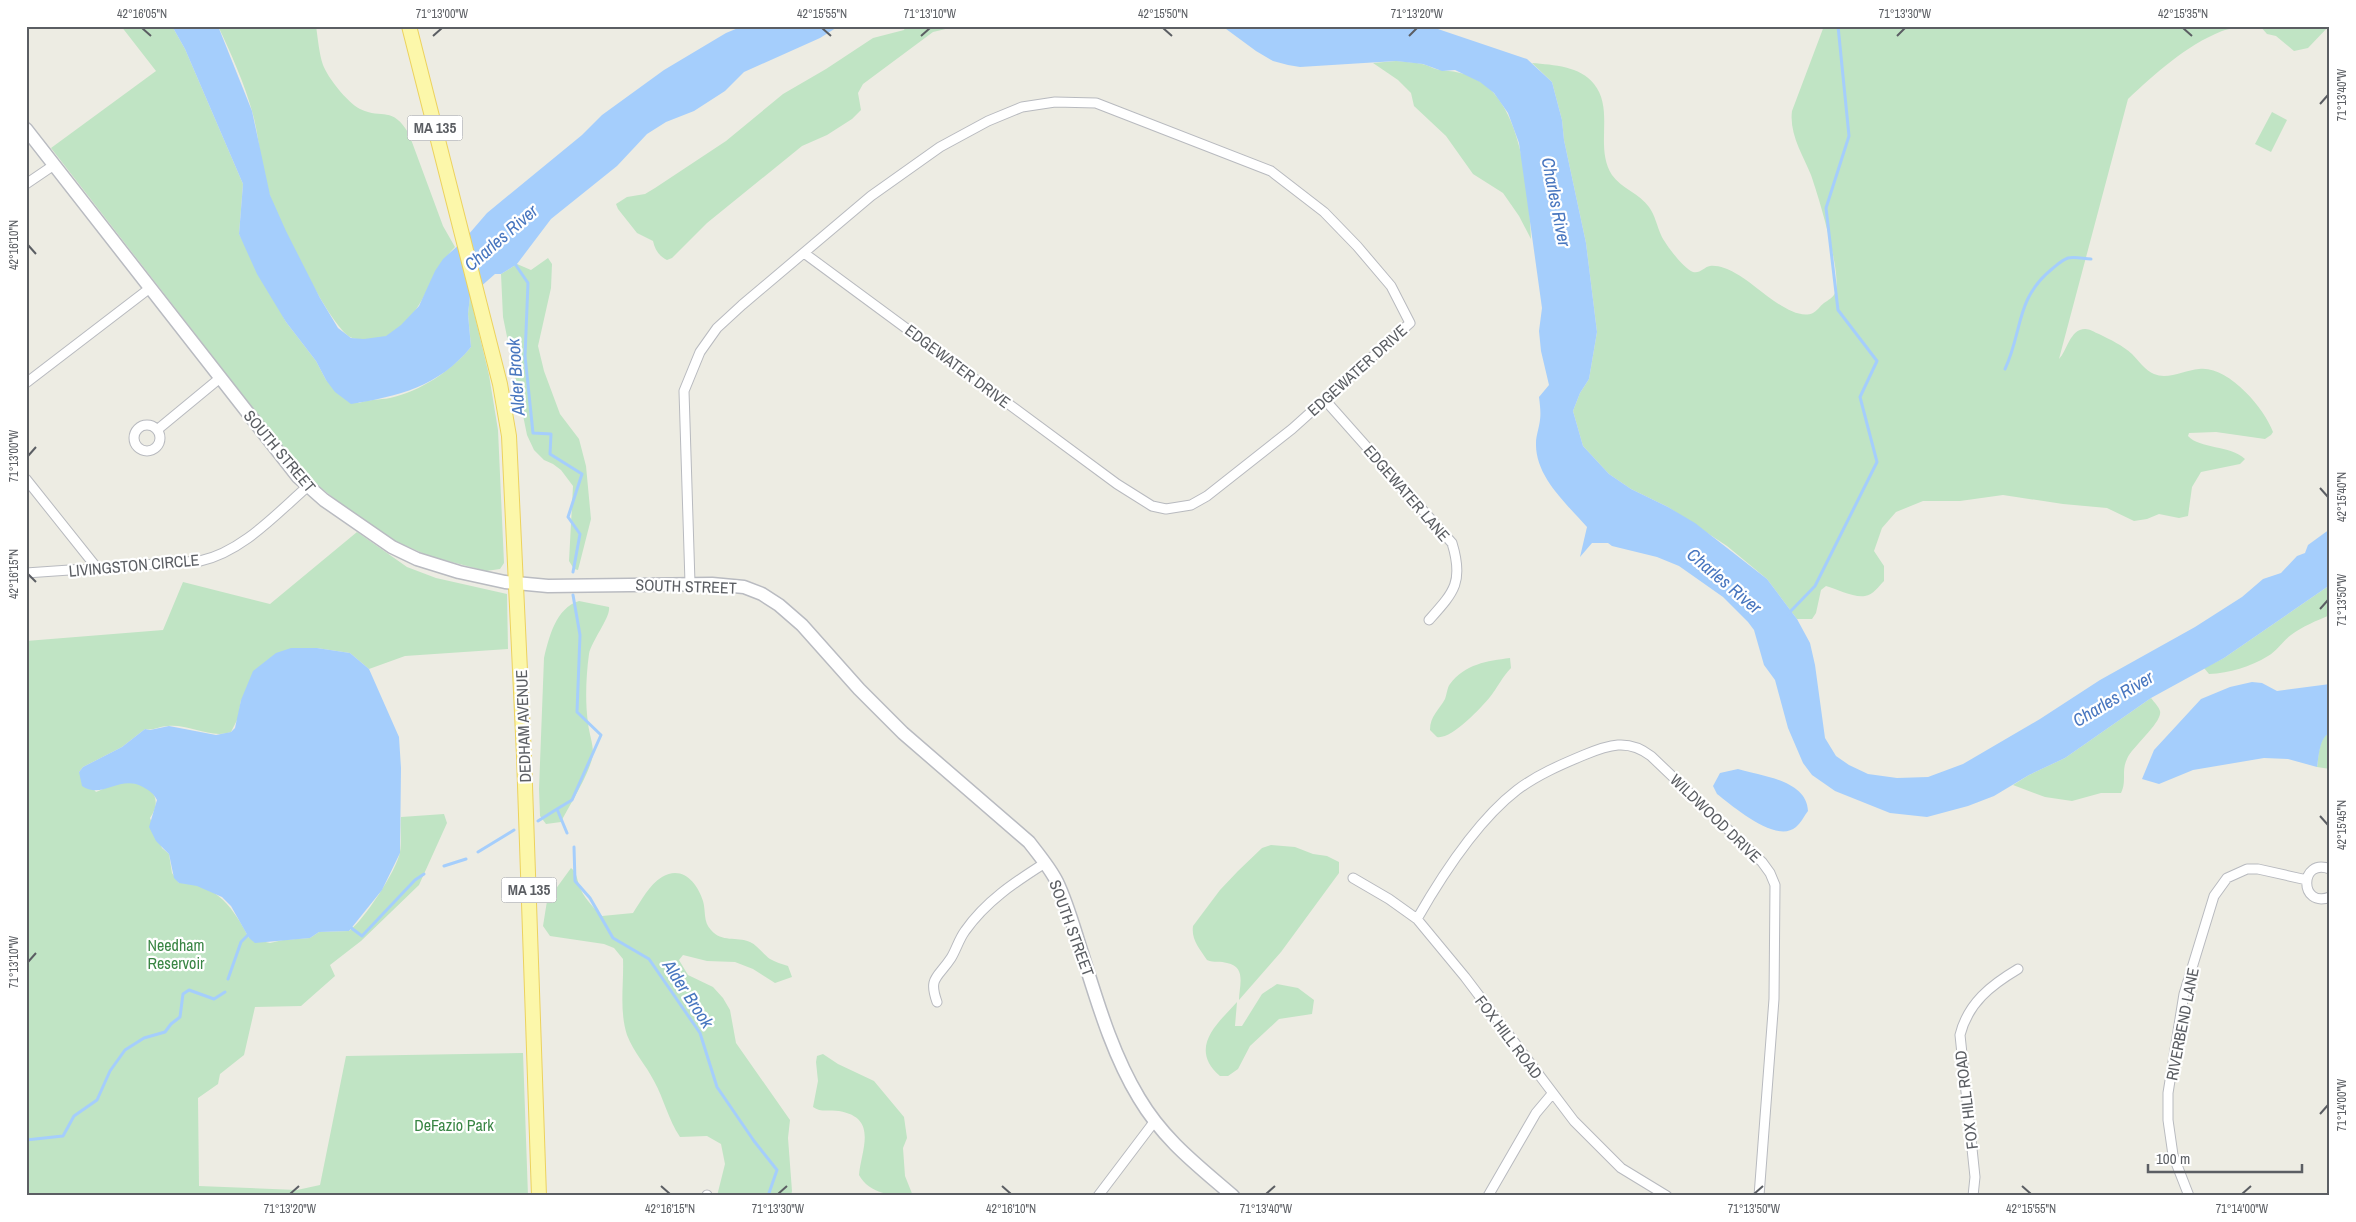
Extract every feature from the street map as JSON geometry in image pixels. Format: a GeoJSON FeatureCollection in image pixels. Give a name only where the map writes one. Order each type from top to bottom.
{"type":"FeatureCollection","features":[{"type":"Feature","properties":{"kind":"main road","name":"DEDHAM AVENUE"},"geometry":{"type":"LineString","coordinates":[[409,26],[479,297],[503,394],[509,430],[539,1196]]}},
{"type":"Feature","properties":{"kind":"street","name":"EDGEWATER DRIVE"},"geometry":{"type":"LineString","coordinates":[[690,583],[684,391],[700,352],[717,328],[742,305],[871,196],[940,146],[988,121],[1022,107],[1056,102],[1096,103],[1271,170],[1324,212],[1357,246],[1391,286],[1410,323],[1292,429],[1207,496],[1191,505],[1166,509],[1152,506],[1117,484],[804,254]]}},
{"type":"Feature","properties":{"kind":"street","name":"SOUTH STREET"},"geometry":{"type":"LineString","coordinates":[[26,129],[220,378],[308,487],[371,533],[409,556],[459,572],[516,584],[548,586],[690,583],[744,587],[778,604],[802,625],[859,689],[903,733],[1029,842],[1045,863],[1057,881],[1067,905],[1116,1052],[1138,1097],[1154,1122],[1173,1144],[1233,1196]]}},
{"type":"Feature","properties":{"kind":"street"},"geometry":{"type":"LineString","coordinates":[[26,184],[54,165]]}},
{"type":"Feature","properties":{"kind":"street"},"geometry":{"type":"LineString","coordinates":[[26,384],[150,288]]}},
{"type":"Feature","properties":{"kind":"street"},"geometry":{"type":"LineString","coordinates":[[157,430],[220,378]]}},
{"type":"Feature","properties":{"kind":"street","name":"EDGEWATER LANE"},"geometry":{"type":"LineString","coordinates":[[1325,400],[1452,543],[1458,572],[1453,592],[1429,620]]}},
{"type":"Feature","properties":{"kind":"street"},"geometry":{"type":"LineString","coordinates":[[26,479],[97,568]]}},
{"type":"Feature","properties":{"kind":"street","name":"LIVINGSTON CIRCLE"},"geometry":{"type":"LineString","coordinates":[[26,573],[200,561],[214,557],[249,536],[308,487]]}},
{"type":"Feature","properties":{"kind":"street","name":"WILDWOOD DRIVE"},"geometry":{"type":"LineString","coordinates":[[1417,919],[1430,896],[1477,832],[1501,804],[1518,790],[1552,768],[1608,746],[1621,744],[1633,746],[1651,756],[1762,862],[1770,873],[1775,885],[1774,999],[1759,1196]]}},
{"type":"Feature","properties":{"kind":"street"},"geometry":{"type":"LineString","coordinates":[[937,1002],[932,988],[934,981],[950,958],[965,930],[1000,892],[1045,863]]}},
{"type":"Feature","properties":{"kind":"street"},"geometry":{"type":"LineString","coordinates":[[2330,869],[2316,868],[2311,872],[2307,880],[2307,889],[2313,896],[2322,899],[2330,897]]}},
{"type":"Feature","properties":{"kind":"street","name":"RIVERBEND LANE"},"geometry":{"type":"LineString","coordinates":[[2189,1196],[2173,1155],[2168,1120],[2168,1093],[2184,994],[2214,896],[2227,878],[2247,869],[2258,869],[2307,880]]}},
{"type":"Feature","properties":{"kind":"street","name":"FOX HILL ROAD"},"geometry":{"type":"LineString","coordinates":[[1353,878],[1389,899],[1417,919],[1464,977],[1552,1094],[1608,1158],[1640,1181],[1667,1196]]}},
{"type":"Feature","properties":{"kind":"street","name":"FOX HILL ROAD"},"geometry":{"type":"LineString","coordinates":[[1973,1196],[1974,1177],[1960,1035],[1966,1018],[1982,994],[2018,969]]}},
{"type":"Feature","properties":{"kind":"street"},"geometry":{"type":"LineString","coordinates":[[1488,1196],[1536,1113],[1552,1094]]}},
{"type":"Feature","properties":{"kind":"street"},"geometry":{"type":"LineString","coordinates":[[1098,1196],[1154,1122]]}},
{"type":"Feature","properties":{"kind":"green space"},"geometry":{"type":"Polygon","coordinates":[[[121,26],[172,26],[185,49],[243,184],[239,234],[286,322],[316,361],[326,380],[359,403],[402,395],[435,379],[471,347],[468,314],[470,296],[489,375],[498,430],[504,563],[500,569],[486,571],[429,556],[377,533],[320,487],[291,457],[51,148],[156,71],[121,26]]]}},
{"type":"Feature","properties":{"kind":"green space"},"geometry":{"type":"Polygon","coordinates":[[[218,26],[316,26],[323,65],[338,89],[360,109],[392,116],[397,119],[409,134],[443,226],[455,247],[438,269],[409,319],[387,336],[368,340],[350,337],[330,313],[306,272],[270,196],[264,175],[255,121],[249,101],[237,68],[218,26]]]}},
{"type":"Feature","properties":{"kind":"green space"},"geometry":{"type":"Polygon","coordinates":[[[906,26],[958,26],[933,32],[863,84],[858,93],[861,110],[852,119],[827,135],[802,146],[707,223],[672,258],[667,260],[662,257],[656,250],[653,241],[637,233],[618,209],[616,204],[627,197],[645,194],[726,141],[783,94],[873,38],[904,30],[906,26]]]}},
{"type":"Feature","properties":{"kind":"green space"},"geometry":{"type":"Polygon","coordinates":[[[1824,26],[2248,26],[2222,31],[2196,44],[2160,70],[2128,99],[2059,359],[2072,336],[2085,329],[2108,338],[2124,348],[2151,373],[2165,376],[2199,369],[2210,370],[2232,381],[2253,400],[2262,411],[2273,432],[2265,439],[2216,432],[2189,433],[2188,436],[2193,440],[2231,451],[2245,459],[2240,464],[2201,472],[2192,487],[2188,516],[2179,518],[2159,514],[2147,519],[2134,521],[2107,508],[2003,495],[1960,501],[1923,501],[1896,512],[1882,528],[1874,551],[1884,566],[1884,581],[1876,590],[1871,594],[1861,596],[1851,595],[1826,586],[1821,590],[1816,613],[1812,619],[1797,619],[1767,579],[1727,546],[1668,507],[1631,489],[1609,474],[1583,446],[1573,411],[1580,393],[1589,379],[1597,332],[1586,243],[1564,140],[1562,120],[1552,82],[1532,63],[1566,67],[1582,73],[1594,84],[1600,94],[1603,105],[1605,153],[1612,175],[1620,184],[1641,198],[1649,207],[1663,239],[1684,266],[1693,272],[1710,266],[1726,269],[1743,278],[1784,307],[1804,315],[1813,313],[1832,298],[1837,284],[1833,253],[1824,217],[1811,175],[1795,136],[1792,120],[1792,111],[1824,26]]]}},
{"type":"Feature","properties":{"kind":"green space"},"geometry":{"type":"Polygon","coordinates":[[[2260,26],[2329,26],[2308,48],[2294,51],[2276,36],[2267,34],[2260,26]]]}},
{"type":"Feature","properties":{"kind":"green space"},"geometry":{"type":"Polygon","coordinates":[[[1396,61],[1419,63],[1437,69],[1465,74],[1479,81],[1494,93],[1505,110],[1521,152],[1528,199],[1531,239],[1519,216],[1503,193],[1473,174],[1446,136],[1414,106],[1411,93],[1398,80],[1373,63],[1396,61]]]}},
{"type":"Feature","properties":{"kind":"green space"},"geometry":{"type":"Polygon","coordinates":[[[2272,112],[2287,120],[2271,152],[2255,144],[2272,112]]]}},
{"type":"Feature","properties":{"kind":"green space"},"geometry":{"type":"Polygon","coordinates":[[[548,258],[552,264],[551,288],[538,346],[544,371],[560,414],[579,439],[586,466],[591,519],[578,570],[574,569],[569,561],[573,486],[561,470],[544,460],[534,450],[527,435],[503,317],[501,274],[517,264],[531,270],[548,258]]]}},
{"type":"Feature","properties":{"kind":"green space","name":"DeFazio Park"},"geometry":{"type":"Polygon","coordinates":[[[357,532],[407,567],[436,578],[507,594],[508,649],[405,656],[369,669],[350,653],[317,648],[241,700],[238,718],[231,732],[216,734],[176,726],[145,729],[122,747],[83,767],[79,772],[96,792],[120,783],[139,784],[151,791],[155,796],[156,803],[150,818],[162,848],[169,854],[172,873],[179,883],[192,884],[213,892],[230,908],[249,938],[270,943],[310,938],[319,932],[349,931],[371,906],[398,860],[401,843],[401,817],[444,814],[447,823],[419,885],[361,941],[330,965],[335,976],[301,1006],[255,1007],[244,1055],[220,1074],[218,1084],[198,1098],[199,1186],[297,1190],[320,1185],[346,1056],[523,1053],[528,1196],[26,1196],[26,641],[163,630],[183,582],[270,604],[357,532]]]}},
{"type":"Feature","properties":{"kind":"green space"},"geometry":{"type":"Polygon","coordinates":[[[2330,585],[2330,615],[2288,637],[2271,654],[2261,660],[2232,671],[2209,674],[2204,668],[2224,658],[2330,585]]]}},
{"type":"Feature","properties":{"kind":"green space"},"geometry":{"type":"Polygon","coordinates":[[[579,601],[609,607],[607,617],[591,648],[588,662],[586,706],[593,753],[592,760],[585,778],[561,822],[546,824],[540,816],[539,789],[544,658],[548,641],[559,617],[571,605],[579,601]]]}},
{"type":"Feature","properties":{"kind":"green space"},"geometry":{"type":"Polygon","coordinates":[[[1510,658],[1511,668],[1490,697],[1458,729],[1443,737],[1437,737],[1430,730],[1433,717],[1445,699],[1449,686],[1456,677],[1477,665],[1510,658]]]}},
{"type":"Feature","properties":{"kind":"green space"},"geometry":{"type":"Polygon","coordinates":[[[2151,698],[2158,706],[2160,716],[2127,759],[2121,793],[2101,793],[2072,801],[2045,797],[2013,785],[2029,775],[2065,758],[2151,698]]]}},
{"type":"Feature","properties":{"kind":"green space"},"geometry":{"type":"Polygon","coordinates":[[[2330,733],[2330,769],[2317,767],[2321,743],[2326,735],[2330,733]]]}},
{"type":"Feature","properties":{"kind":"green space"},"geometry":{"type":"Polygon","coordinates":[[[1271,845],[1295,847],[1313,854],[1327,856],[1339,862],[1339,873],[1281,952],[1239,1000],[1240,973],[1237,968],[1227,963],[1207,960],[1193,936],[1193,926],[1220,890],[1238,871],[1262,848],[1271,845]]]}},
{"type":"Feature","properties":{"kind":"green space"},"geometry":{"type":"Polygon","coordinates":[[[571,868],[585,897],[602,916],[633,913],[657,880],[669,874],[682,874],[688,877],[697,888],[703,901],[708,927],[715,934],[724,938],[750,942],[770,959],[788,966],[792,977],[775,983],[753,969],[735,962],[707,961],[683,955],[679,960],[688,975],[713,987],[723,998],[730,1010],[736,1043],[790,1120],[788,1138],[791,1196],[717,1196],[725,1164],[721,1144],[707,1136],[680,1137],[654,1081],[627,1035],[622,1007],[623,959],[614,948],[604,944],[550,936],[543,926],[547,901],[571,868]]]}},
{"type":"Feature","properties":{"kind":"green space"},"geometry":{"type":"Polygon","coordinates":[[[1277,984],[1298,988],[1314,1000],[1312,1014],[1279,1019],[1250,1046],[1238,1069],[1228,1076],[1220,1076],[1211,1066],[1206,1056],[1206,1046],[1214,1028],[1237,1002],[1235,1026],[1242,1026],[1262,994],[1277,984]]]}},
{"type":"Feature","properties":{"kind":"green space"},"geometry":{"type":"Polygon","coordinates":[[[823,1054],[838,1064],[874,1081],[904,1117],[907,1138],[903,1148],[905,1176],[913,1196],[882,1193],[863,1181],[859,1175],[865,1136],[859,1120],[839,1111],[822,1110],[813,1107],[818,1081],[817,1056],[823,1054]]]}},
{"type":"Feature","properties":{"kind":"water","name":"Charles River"},"geometry":{"type":"Polygon","coordinates":[[[172,26],[218,26],[252,111],[270,195],[286,231],[320,298],[338,328],[351,338],[364,339],[386,336],[401,325],[419,306],[435,271],[443,259],[462,242],[487,213],[582,135],[602,115],[664,70],[726,33],[743,26],[839,26],[820,38],[744,72],[725,91],[694,111],[666,122],[647,134],[617,166],[551,219],[517,264],[501,274],[495,274],[470,296],[468,314],[471,347],[445,372],[417,388],[351,404],[335,392],[326,380],[316,361],[286,322],[257,274],[239,234],[243,184],[185,49],[172,26]]]}},
{"type":"Feature","properties":{"kind":"water","name":"Charles River"},"geometry":{"type":"Polygon","coordinates":[[[1222,26],[1429,26],[1527,59],[1552,82],[1562,120],[1564,140],[1586,243],[1597,332],[1589,379],[1580,393],[1573,411],[1583,446],[1609,474],[1631,489],[1695,523],[1767,579],[1797,619],[1810,643],[1815,665],[1825,738],[1836,756],[1849,765],[1868,774],[1897,778],[1928,777],[1963,764],[2040,719],[2100,680],[2195,627],[2242,597],[2263,579],[2281,573],[2297,556],[2305,553],[2308,545],[2330,529],[2330,585],[2224,658],[2151,698],[2065,758],[2029,775],[1994,796],[1968,806],[1927,817],[1890,813],[1835,791],[1812,775],[1803,763],[1788,728],[1775,680],[1764,665],[1754,630],[1723,597],[1679,566],[1657,557],[1612,546],[1608,543],[1592,543],[1580,557],[1587,527],[1546,478],[1537,455],[1536,440],[1540,423],[1539,397],[1549,385],[1541,351],[1539,331],[1542,308],[1519,143],[1508,113],[1494,93],[1480,82],[1455,70],[1442,71],[1423,64],[1396,61],[1300,67],[1288,65],[1273,61],[1256,51],[1222,26]]]}},
{"type":"Feature","properties":{"kind":"water","name":"Needham Reservoir"},"geometry":{"type":"Polygon","coordinates":[[[291,648],[317,648],[350,653],[369,669],[399,737],[401,768],[400,853],[382,890],[349,931],[319,932],[310,938],[255,943],[249,938],[231,906],[222,897],[197,886],[179,883],[174,878],[169,854],[156,841],[149,827],[157,800],[151,792],[135,784],[127,783],[104,789],[89,790],[82,786],[79,772],[83,767],[122,747],[145,729],[150,730],[169,726],[216,735],[231,732],[235,728],[241,700],[253,671],[276,653],[291,648]]]}},
{"type":"Feature","properties":{"kind":"water"},"geometry":{"type":"Polygon","coordinates":[[[2252,682],[2262,683],[2277,691],[2330,684],[2330,733],[2326,735],[2322,743],[2317,767],[2288,759],[2264,758],[2193,770],[2159,784],[2142,779],[2154,750],[2201,699],[2230,687],[2252,682]]]}},
{"type":"Feature","properties":{"kind":"water"},"geometry":{"type":"Polygon","coordinates":[[[1738,769],[1781,781],[1800,792],[1806,801],[1808,811],[1798,825],[1788,831],[1778,831],[1767,827],[1744,815],[1717,794],[1713,786],[1720,773],[1738,769]]]}},
{"type":"Feature","properties":{"kind":"waterway"},"geometry":{"type":"LineString","coordinates":[[1788,614],[1815,586],[1877,462],[1860,397],[1877,361],[1838,310],[1826,208],[1849,136],[1838,26]]}},
{"type":"Feature","properties":{"kind":"waterway"},"geometry":{"type":"LineString","coordinates":[[2005,369],[2011,355],[2021,316],[2040,280],[2068,258],[2091,259]]}},
{"type":"Feature","properties":{"kind":"waterway","name":"Alder Brook"},"geometry":{"type":"LineString","coordinates":[[513,261],[528,283],[525,356],[533,433],[551,434],[550,454],[582,474],[568,517],[580,534],[573,572]]}},
{"type":"Feature","properties":{"kind":"waterway","name":"Alder Brook"},"geometry":{"type":"LineString","coordinates":[[567,833],[557,809],[572,800],[601,735],[577,712],[580,635],[573,595]]}},
{"type":"Feature","properties":{"kind":"waterway"},"geometry":{"type":"LineString","coordinates":[[538,821],[557,809]]}},
{"type":"Feature","properties":{"kind":"waterway"},"geometry":{"type":"LineString","coordinates":[[478,852],[514,830]]}},
{"type":"Feature","properties":{"kind":"waterway","name":"Alder Brook"},"geometry":{"type":"LineString","coordinates":[[574,847],[575,881],[590,898],[613,938],[649,959],[700,1033],[717,1087],[754,1141],[777,1170],[768,1196]]}},
{"type":"Feature","properties":{"kind":"waterway"},"geometry":{"type":"LineString","coordinates":[[444,866],[466,859]]}},
{"type":"Feature","properties":{"kind":"waterway"},"geometry":{"type":"LineString","coordinates":[[350,927],[362,936],[415,880],[424,874]]}},
{"type":"Feature","properties":{"kind":"waterway"},"geometry":{"type":"LineString","coordinates":[[228,979],[241,942],[250,933]]}},
{"type":"Feature","properties":{"kind":"waterway"},"geometry":{"type":"LineString","coordinates":[[26,1140],[63,1136],[74,1116],[97,1100],[110,1071],[125,1050],[144,1038],[165,1032],[180,1017],[183,994],[189,990],[214,999],[225,992]]}}]}
